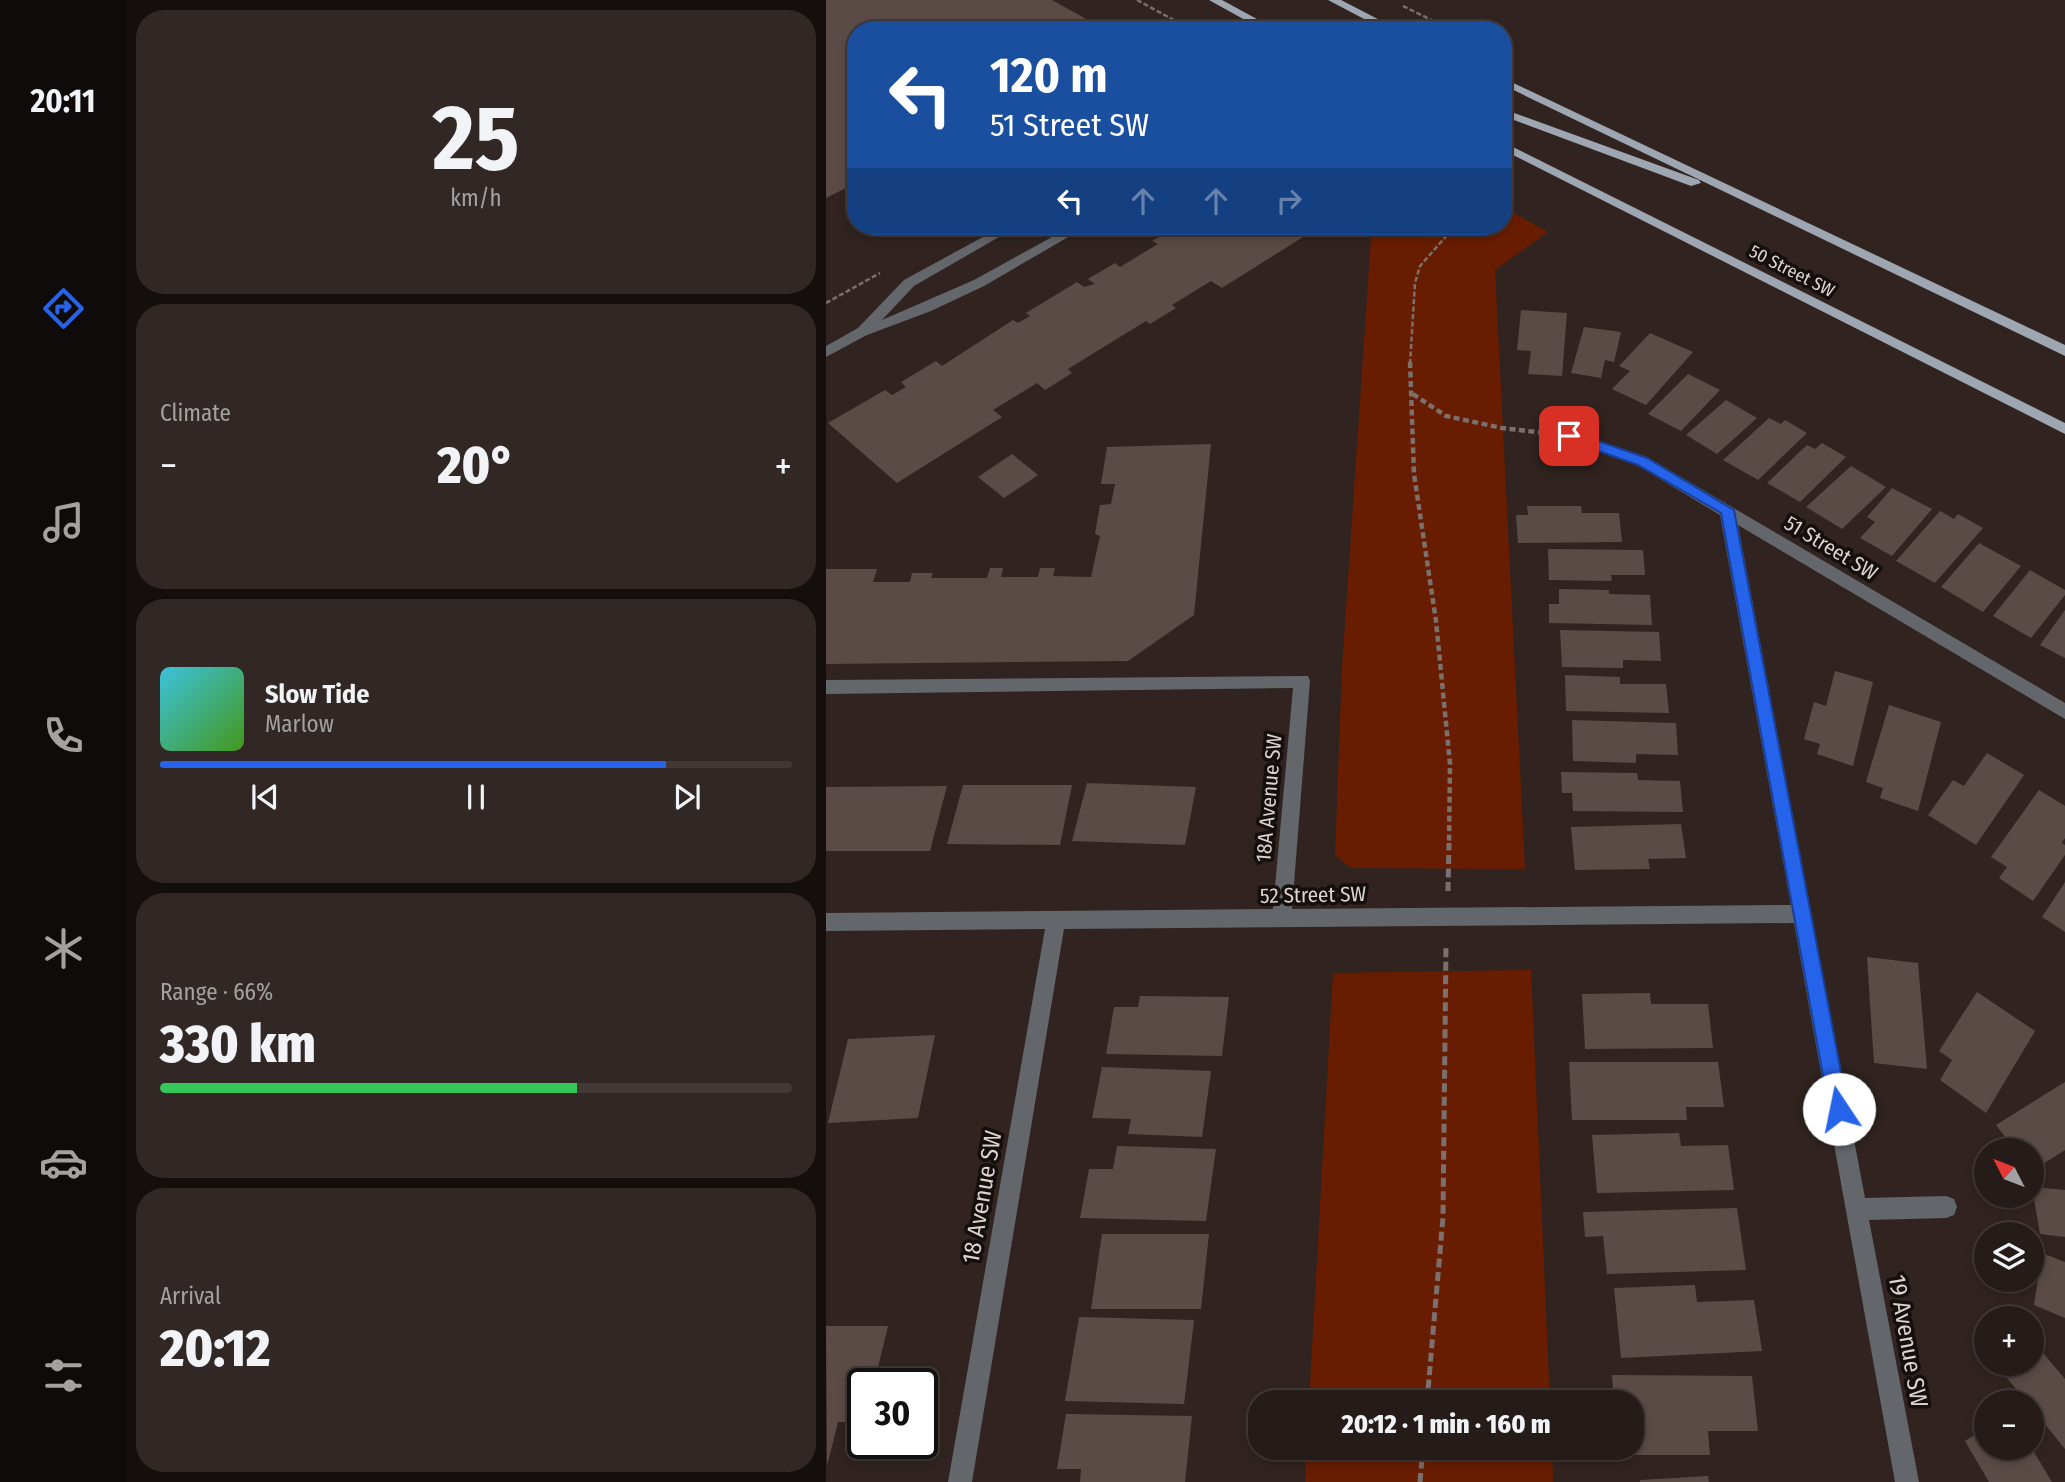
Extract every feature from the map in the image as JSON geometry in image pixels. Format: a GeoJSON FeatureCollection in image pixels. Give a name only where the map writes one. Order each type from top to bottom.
{"type":"FeatureCollection","features":[{"type":"Feature","properties":{"kind":"main road"},"geometry":{"type":"LineString","coordinates":[[1214,0],[1255,21]]}},
{"type":"Feature","properties":{"kind":"main road"},"geometry":{"type":"LineString","coordinates":[[1333,0],[1376,21]]}},
{"type":"Feature","properties":{"kind":"main road"},"geometry":{"type":"LineString","coordinates":[[1512,85],[2065,351]]}},
{"type":"Feature","properties":{"kind":"main road"},"geometry":{"type":"LineString","coordinates":[[1512,115],[1803,223]]}},
{"type":"Feature","properties":{"kind":"main road","name":"50 Street SW"},"geometry":{"type":"LineString","coordinates":[[1512,150],[2065,429]]}},
{"type":"Feature","properties":{"kind":"street"},"geometry":{"type":"LineString","coordinates":[[862,332],[909,284],[996,235]]}},
{"type":"Feature","properties":{"kind":"street"},"geometry":{"type":"LineString","coordinates":[[826,352],[862,332],[926,308],[968,288],[1065,235]]}},
{"type":"Feature","properties":{"kind":"street","name":"51 Street SW"},"geometry":{"type":"LineString","coordinates":[[1569,436],[1642,461],[2065,712]]}},
{"type":"Feature","properties":{"kind":"street","name":"19 Avenue SW"},"geometry":{"type":"LineString","coordinates":[[1727,510],[1908,1482]]}},
{"type":"Feature","properties":{"kind":"street","name":"18A Avenue SW"},"geometry":{"type":"LineString","coordinates":[[826,687],[1302,681],[1282,918]]}},
{"type":"Feature","properties":{"kind":"street","name":"52 Street SW"},"geometry":{"type":"LineString","coordinates":[[826,922],[1801,914]]}},
{"type":"Feature","properties":{"kind":"street","name":"18 Avenue SW"},"geometry":{"type":"LineString","coordinates":[[960,1482],[1056,922]]}},
{"type":"Feature","properties":{"kind":"street"},"geometry":{"type":"LineString","coordinates":[[1858,1209],[1947,1207]]}},
{"type":"Feature","properties":{"kind":"path"},"geometry":{"type":"LineString","coordinates":[[1137,0],[1176,21]]}},
{"type":"Feature","properties":{"kind":"path"},"geometry":{"type":"LineString","coordinates":[[1397,4],[1433,21]]}},
{"type":"Feature","properties":{"kind":"path"},"geometry":{"type":"LineString","coordinates":[[1447,235],[1426,257],[1415,284],[1409,349],[1413,394],[1414,474],[1436,621],[1450,764],[1449,885]]}},
{"type":"Feature","properties":{"kind":"path"},"geometry":{"type":"LineString","coordinates":[[826,303],[867,280]]}},
{"type":"Feature","properties":{"kind":"path"},"geometry":{"type":"LineString","coordinates":[[1413,394],[1446,416],[1470,423],[1569,436]]}},
{"type":"Feature","properties":{"kind":"path"},"geometry":{"type":"LineString","coordinates":[[1428,1390],[1443,1217],[1446,951]]}},
{"type":"Feature","properties":{"kind":"path"},"geometry":{"type":"LineString","coordinates":[[1420,1482],[1422,1460]]}},
{"type":"Feature","properties":{"kind":"shaded area"},"geometry":{"type":"Polygon","coordinates":[[[1512,212],[1548,232],[1495,270],[1525,869],[1351,868],[1335,855],[1342,668],[1371,237],[1512,235],[1512,212]]]}},
{"type":"Feature","properties":{"kind":"shaded area"},"geometry":{"type":"Polygon","coordinates":[[[1531,970],[1549,1390],[1310,1390],[1333,973],[1531,970]]]}},
{"type":"Feature","properties":{"kind":"shaded area"},"geometry":{"type":"Polygon","coordinates":[[[1306,1460],[1552,1460],[1553,1482],[1305,1482],[1306,1460]]]}},
{"type":"Feature","properties":{"kind":"building"},"geometry":{"type":"Polygon","coordinates":[[[826,0],[1052,0],[1090,21],[847,21],[847,188],[826,198],[826,0]]]}},
{"type":"Feature","properties":{"kind":"building"},"geometry":{"type":"Polygon","coordinates":[[[1162,235],[1303,237],[1222,288],[1211,281],[1172,305],[1176,308],[1150,324],[1146,321],[1068,369],[1072,373],[1045,390],[1037,383],[993,410],[1002,417],[897,483],[828,423],[885,390],[892,395],[906,387],[901,382],[936,361],[942,366],[1013,320],[1018,323],[1030,316],[1026,313],[1077,282],[1084,287],[1095,284],[1088,279],[1115,263],[1120,267],[1158,244],[1152,241],[1162,235]]]}},
{"type":"Feature","properties":{"kind":"building"},"geometry":{"type":"Polygon","coordinates":[[[1521,310],[1567,313],[1562,376],[1528,374],[1531,351],[1517,350],[1521,310]]]}},
{"type":"Feature","properties":{"kind":"building"},"geometry":{"type":"Polygon","coordinates":[[[1584,327],[1621,332],[1614,362],[1605,360],[1601,378],[1571,373],[1584,327]]]}},
{"type":"Feature","properties":{"kind":"building"},"geometry":{"type":"Polygon","coordinates":[[[1650,333],[1693,352],[1646,405],[1612,389],[1630,371],[1619,366],[1650,333]]]}},
{"type":"Feature","properties":{"kind":"building"},"geometry":{"type":"Polygon","coordinates":[[[1688,374],[1720,390],[1681,431],[1648,414],[1688,374]]]}},
{"type":"Feature","properties":{"kind":"building"},"geometry":{"type":"Polygon","coordinates":[[[1726,400],[1757,418],[1717,454],[1686,435],[1726,400]]]}},
{"type":"Feature","properties":{"kind":"building"},"geometry":{"type":"Polygon","coordinates":[[[1769,418],[1781,424],[1785,420],[1807,433],[1758,480],[1723,460],[1769,418]]]}},
{"type":"Feature","properties":{"kind":"building"},"geometry":{"type":"Polygon","coordinates":[[[1822,443],[1846,457],[1800,502],[1767,483],[1807,445],[1815,449],[1822,443]]]}},
{"type":"Feature","properties":{"kind":"building"},"geometry":{"type":"Polygon","coordinates":[[[1211,444],[1194,615],[1128,661],[826,664],[826,569],[877,569],[873,582],[910,582],[912,573],[933,573],[931,578],[987,578],[990,568],[1003,568],[1001,577],[1038,577],[1040,568],[1055,568],[1053,576],[1091,577],[1100,536],[1095,534],[1100,505],[1111,504],[1115,484],[1101,484],[1107,447],[1211,444]]]}},
{"type":"Feature","properties":{"kind":"building"},"geometry":{"type":"Polygon","coordinates":[[[1012,454],[1038,475],[1004,498],[978,477],[1012,454]]]}},
{"type":"Feature","properties":{"kind":"building"},"geometry":{"type":"Polygon","coordinates":[[[1851,466],[1886,487],[1842,529],[1806,507],[1851,466]]]}},
{"type":"Feature","properties":{"kind":"building"},"geometry":{"type":"Polygon","coordinates":[[[1892,488],[1932,509],[1892,556],[1860,538],[1875,522],[1867,517],[1892,488]]]}},
{"type":"Feature","properties":{"kind":"building"},"geometry":{"type":"Polygon","coordinates":[[[1527,506],[1581,506],[1582,513],[1619,513],[1622,542],[1518,543],[1516,515],[1528,515],[1527,506]]]}},
{"type":"Feature","properties":{"kind":"building"},"geometry":{"type":"Polygon","coordinates":[[[1940,511],[1954,519],[1958,514],[1983,528],[1935,583],[1896,561],[1940,511]]]}},
{"type":"Feature","properties":{"kind":"building"},"geometry":{"type":"Polygon","coordinates":[[[1979,543],[2021,566],[1983,612],[1941,587],[1979,543]]]}},
{"type":"Feature","properties":{"kind":"building"},"geometry":{"type":"Polygon","coordinates":[[[1548,549],[1643,550],[1645,575],[1611,575],[1612,581],[1549,580],[1548,549]]]}},
{"type":"Feature","properties":{"kind":"building"},"geometry":{"type":"Polygon","coordinates":[[[2030,570],[2065,590],[2065,595],[2031,638],[1993,616],[2030,570]]]}},
{"type":"Feature","properties":{"kind":"building"},"geometry":{"type":"Polygon","coordinates":[[[1559,589],[1609,590],[1609,594],[1650,595],[1652,625],[1549,623],[1549,604],[1559,604],[1559,589]]]}},
{"type":"Feature","properties":{"kind":"building"},"geometry":{"type":"Polygon","coordinates":[[[2065,610],[2065,658],[2040,645],[2065,610]]]}},
{"type":"Feature","properties":{"kind":"building"},"geometry":{"type":"Polygon","coordinates":[[[1560,630],[1659,632],[1661,661],[1623,660],[1623,668],[1562,667],[1560,630]]]}},
{"type":"Feature","properties":{"kind":"building"},"geometry":{"type":"Polygon","coordinates":[[[1835,671],[1873,682],[1853,766],[1817,754],[1820,744],[1804,739],[1814,702],[1826,706],[1835,671]]]}},
{"type":"Feature","properties":{"kind":"building"},"geometry":{"type":"Polygon","coordinates":[[[1565,675],[1620,677],[1620,684],[1666,684],[1669,713],[1566,711],[1565,675]]]}},
{"type":"Feature","properties":{"kind":"building"},"geometry":{"type":"Polygon","coordinates":[[[1889,705],[1941,722],[1918,811],[1880,798],[1883,788],[1866,782],[1889,705]]]}},
{"type":"Feature","properties":{"kind":"building"},"geometry":{"type":"Polygon","coordinates":[[[1572,720],[1676,723],[1678,755],[1636,754],[1636,763],[1573,761],[1572,720]]]}},
{"type":"Feature","properties":{"kind":"building"},"geometry":{"type":"Polygon","coordinates":[[[1987,753],[2024,775],[1976,845],[1928,815],[1953,780],[1964,786],[1987,753]]]}},
{"type":"Feature","properties":{"kind":"building"},"geometry":{"type":"Polygon","coordinates":[[[1561,772],[1637,773],[1638,780],[1680,781],[1683,812],[1573,811],[1572,793],[1562,793],[1561,772]]]}},
{"type":"Feature","properties":{"kind":"building"},"geometry":{"type":"Polygon","coordinates":[[[1087,783],[1196,787],[1185,845],[1072,841],[1087,783]]]}},
{"type":"Feature","properties":{"kind":"building"},"geometry":{"type":"Polygon","coordinates":[[[963,785],[1072,785],[1060,845],[947,844],[963,785]]]}},
{"type":"Feature","properties":{"kind":"building"},"geometry":{"type":"Polygon","coordinates":[[[947,786],[930,851],[826,851],[826,787],[947,786]]]}},
{"type":"Feature","properties":{"kind":"building"},"geometry":{"type":"Polygon","coordinates":[[[2039,790],[2065,806],[2065,838],[2062,843],[2065,845],[2065,855],[2033,901],[1999,878],[2007,867],[1991,857],[2039,790]]]}},
{"type":"Feature","properties":{"kind":"building"},"geometry":{"type":"Polygon","coordinates":[[[1681,824],[1686,858],[1648,859],[1650,869],[1575,870],[1571,827],[1681,824]]]}},
{"type":"Feature","properties":{"kind":"building"},"geometry":{"type":"Polygon","coordinates":[[[2065,882],[2065,932],[2042,917],[2065,882]]]}},
{"type":"Feature","properties":{"kind":"building"},"geometry":{"type":"Polygon","coordinates":[[[1867,957],[1918,963],[1927,1069],[1874,1063],[1867,957]]]}},
{"type":"Feature","properties":{"kind":"building"},"geometry":{"type":"Polygon","coordinates":[[[1977,992],[2035,1031],[1986,1113],[1940,1080],[1952,1060],[1939,1051],[1977,992]]]}},
{"type":"Feature","properties":{"kind":"building"},"geometry":{"type":"Polygon","coordinates":[[[1650,993],[1651,1004],[1708,1004],[1713,1048],[1585,1049],[1582,994],[1650,993]]]}},
{"type":"Feature","properties":{"kind":"building"},"geometry":{"type":"Polygon","coordinates":[[[1140,996],[1229,997],[1222,1056],[1106,1054],[1114,1007],[1138,1007],[1140,996]]]}},
{"type":"Feature","properties":{"kind":"building"},"geometry":{"type":"Polygon","coordinates":[[[935,1035],[918,1118],[828,1123],[848,1039],[935,1035]]]}},
{"type":"Feature","properties":{"kind":"building"},"geometry":{"type":"Polygon","coordinates":[[[1569,1062],[1718,1062],[1724,1107],[1686,1107],[1687,1120],[1572,1120],[1569,1062]]]}},
{"type":"Feature","properties":{"kind":"building"},"geometry":{"type":"Polygon","coordinates":[[[1102,1067],[1211,1071],[1202,1137],[1128,1134],[1131,1119],[1092,1118],[1102,1067]]]}},
{"type":"Feature","properties":{"kind":"building"},"geometry":{"type":"Polygon","coordinates":[[[2065,1082],[2065,1150],[2044,1163],[2044,1138],[2006,1138],[1996,1125],[2065,1082]]]}},
{"type":"Feature","properties":{"kind":"building"},"geometry":{"type":"Polygon","coordinates":[[[1679,1133],[1681,1146],[1728,1145],[1734,1190],[1597,1193],[1592,1135],[1679,1133]]]}},
{"type":"Feature","properties":{"kind":"building"},"geometry":{"type":"Polygon","coordinates":[[[1117,1146],[1216,1149],[1206,1221],[1080,1218],[1089,1169],[1113,1169],[1117,1146]]]}},
{"type":"Feature","properties":{"kind":"building"},"geometry":{"type":"Polygon","coordinates":[[[2044,1188],[2065,1190],[2065,1237],[2044,1234],[2044,1222],[2038,1222],[2036,1208],[2044,1208],[2044,1188]]]}},
{"type":"Feature","properties":{"kind":"building"},"geometry":{"type":"Polygon","coordinates":[[[1737,1208],[1746,1270],[1607,1274],[1603,1236],[1585,1237],[1583,1212],[1737,1208]]]}},
{"type":"Feature","properties":{"kind":"building"},"geometry":{"type":"Polygon","coordinates":[[[1102,1234],[1209,1234],[1201,1309],[1091,1309],[1102,1234]]]}},
{"type":"Feature","properties":{"kind":"building"},"geometry":{"type":"Polygon","coordinates":[[[2044,1254],[2065,1262],[2065,1318],[2044,1309],[2044,1306],[2034,1305],[2036,1292],[2044,1292],[2044,1254]]]}},
{"type":"Feature","properties":{"kind":"building"},"geometry":{"type":"Polygon","coordinates":[[[1695,1285],[1697,1302],[1754,1300],[1762,1351],[1621,1358],[1614,1288],[1695,1285]]]}},
{"type":"Feature","properties":{"kind":"building"},"geometry":{"type":"Polygon","coordinates":[[[1079,1317],[1194,1320],[1184,1404],[1065,1401],[1079,1317]]]}},
{"type":"Feature","properties":{"kind":"building"},"geometry":{"type":"Polygon","coordinates":[[[826,1326],[888,1326],[878,1368],[847,1368],[847,1422],[838,1422],[827,1466],[826,1326]]]}},
{"type":"Feature","properties":{"kind":"building"},"geometry":{"type":"Polygon","coordinates":[[[2044,1354],[2065,1379],[2065,1449],[2044,1423],[2044,1390],[2017,1390],[2006,1377],[2044,1376],[2044,1354]]]}},
{"type":"Feature","properties":{"kind":"building"},"geometry":{"type":"Polygon","coordinates":[[[1612,1375],[1752,1376],[1758,1431],[1708,1431],[1710,1455],[1644,1455],[1644,1390],[1613,1390],[1612,1375]]]}},
{"type":"Feature","properties":{"kind":"building"},"geometry":{"type":"Polygon","coordinates":[[[1066,1414],[1192,1416],[1185,1482],[1080,1482],[1081,1469],[1057,1469],[1066,1414]]]}},
{"type":"Feature","properties":{"kind":"building"},"geometry":{"type":"Polygon","coordinates":[[[1974,1435],[1974,1456],[1965,1441],[1974,1435]]]}},
{"type":"Feature","properties":{"kind":"building"},"geometry":{"type":"Polygon","coordinates":[[[1976,1460],[2039,1460],[2052,1482],[1989,1482],[1976,1460]]]}},
{"type":"Feature","properties":{"kind":"building"},"geometry":{"type":"Polygon","coordinates":[[[1708,1476],[1709,1482],[1640,1482],[1640,1480],[1708,1476]]]}},
{"type":"Feature","properties":{"kind":"route"},"geometry":{"type":"LineString","coordinates":[[1569,436],[1608,447],[1642,461],[1727,510],[1839,1109]]}}]}
